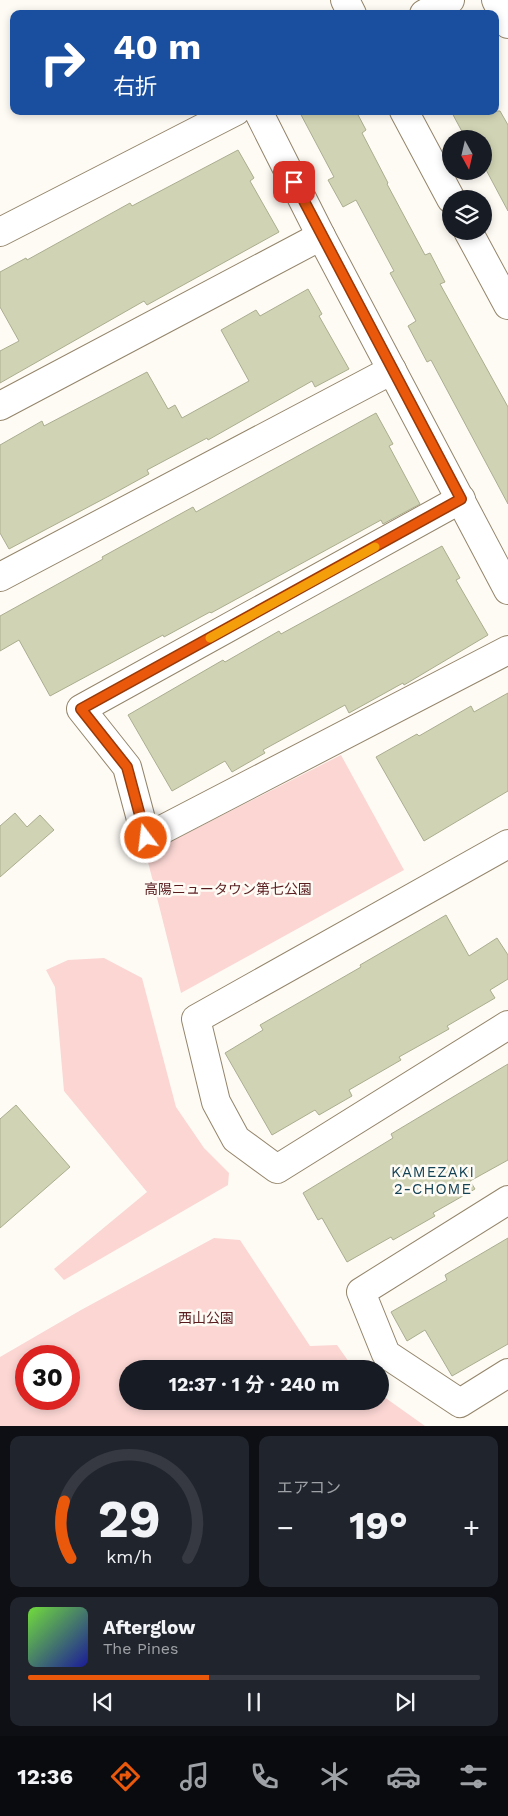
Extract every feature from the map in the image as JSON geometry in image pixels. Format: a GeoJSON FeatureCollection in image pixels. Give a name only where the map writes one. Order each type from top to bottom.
{"type":"FeatureCollection","features":[{"type":"Feature","properties":{"kind":"street"},"geometry":{"type":"LineString","coordinates":[[431,10],[450,0]]}},
{"type":"Feature","properties":{"kind":"street"},"geometry":{"type":"LineString","coordinates":[[496,0],[508,24]]}},
{"type":"Feature","properties":{"kind":"street"},"geometry":{"type":"LineString","coordinates":[[0,232],[228,115]]}},
{"type":"Feature","properties":{"kind":"street"},"geometry":{"type":"LineString","coordinates":[[260,115],[321,236],[508,590]]}},
{"type":"Feature","properties":{"kind":"street"},"geometry":{"type":"LineString","coordinates":[[406,115],[446,190]]}},
{"type":"Feature","properties":{"kind":"street"},"geometry":{"type":"LineString","coordinates":[[0,406],[321,236]]}},
{"type":"Feature","properties":{"kind":"street"},"geometry":{"type":"LineString","coordinates":[[473,240],[508,305]]}},
{"type":"Feature","properties":{"kind":"street"},"geometry":{"type":"LineString","coordinates":[[0,578],[392,370]]}},
{"type":"Feature","properties":{"kind":"street"},"geometry":{"type":"LineString","coordinates":[[461,499],[81,709],[127,767],[146,838],[508,650]]}},
{"type":"Feature","properties":{"kind":"street"},"geometry":{"type":"LineString","coordinates":[[508,844],[196,1019],[216,1102],[236,1139],[277,1169],[508,1026]]}},
{"type":"Feature","properties":{"kind":"street"},"geometry":{"type":"LineString","coordinates":[[508,1200],[361,1292],[386,1354],[460,1403],[508,1373]]}},
{"type":"Feature","properties":{"kind":"green space","name":"高陽ニュータウン第七公園"},"geometry":{"type":"Polygon","coordinates":[[[341,755],[404,870],[181,993],[146,854],[341,755]]]}},
{"type":"Feature","properties":{"kind":"green space"},"geometry":{"type":"Polygon","coordinates":[[[104,958],[142,978],[176,1107],[204,1148],[229,1173],[228,1185],[64,1280],[54,1269],[147,1192],[64,1091],[55,987],[46,970],[68,960],[104,958]]]}},
{"type":"Feature","properties":{"kind":"green space","name":"西山公園"},"geometry":{"type":"Polygon","coordinates":[[[214,1238],[240,1240],[310,1346],[337,1345],[348,1360],[119,1360],[119,1410],[389,1410],[389,1400],[425,1426],[0,1426],[0,1357],[15,1348],[15,1410],[80,1410],[80,1345],[21,1345],[214,1238]]]}},
{"type":"Feature","properties":{"kind":"building"},"geometry":{"type":"Polygon","coordinates":[[[500,111],[508,125],[508,211],[491,180],[492,130],[461,130],[453,115],[499,115],[500,111]]]}},
{"type":"Feature","properties":{"kind":"building"},"geometry":{"type":"Polygon","coordinates":[[[301,115],[358,115],[366,130],[362,133],[387,184],[425,255],[430,253],[445,282],[440,284],[508,407],[508,504],[431,360],[427,362],[408,326],[416,321],[390,273],[394,271],[356,200],[343,207],[328,180],[334,177],[301,115]]]}},
{"type":"Feature","properties":{"kind":"building"},"geometry":{"type":"Polygon","coordinates":[[[238,150],[254,178],[250,181],[279,232],[147,305],[144,301],[0,383],[0,351],[19,341],[0,307],[0,272],[26,258],[27,260],[130,203],[132,206],[238,150]]]}},
{"type":"Feature","properties":{"kind":"building"},"geometry":{"type":"Polygon","coordinates":[[[308,289],[322,314],[319,316],[349,369],[315,387],[312,381],[208,440],[207,438],[147,470],[149,474],[9,549],[0,533],[0,445],[42,421],[44,426],[147,372],[168,409],[175,405],[182,418],[249,381],[221,330],[256,310],[260,316],[308,289]]]}},
{"type":"Feature","properties":{"kind":"building"},"geometry":{"type":"Polygon","coordinates":[[[376,413],[393,444],[389,446],[420,504],[383,524],[381,520],[211,613],[164,637],[163,635],[50,696],[19,640],[0,651],[0,616],[193,507],[196,512],[376,413]]]}},
{"type":"Feature","properties":{"kind":"building"},"geometry":{"type":"Polygon","coordinates":[[[442,546],[460,578],[456,580],[488,635],[404,685],[403,683],[349,713],[345,705],[263,750],[265,753],[232,772],[225,761],[172,791],[128,715],[223,660],[225,662],[279,631],[281,634],[442,546]]]}},
{"type":"Feature","properties":{"kind":"building"},"geometry":{"type":"Polygon","coordinates":[[[508,693],[508,791],[424,841],[376,757],[417,734],[419,736],[471,706],[474,712],[508,693]]]}},
{"type":"Feature","properties":{"kind":"building"},"geometry":{"type":"Polygon","coordinates":[[[15,813],[27,827],[40,815],[54,830],[0,877],[0,826],[15,813]]]}},
{"type":"Feature","properties":{"kind":"building"},"geometry":{"type":"Polygon","coordinates":[[[446,915],[469,956],[497,938],[508,955],[508,979],[490,990],[495,998],[447,1026],[449,1029],[399,1057],[401,1060],[349,1090],[352,1096],[319,1115],[315,1110],[272,1135],[225,1053],[263,1030],[260,1025],[446,915]]]}},
{"type":"Feature","properties":{"kind":"building"},"geometry":{"type":"Polygon","coordinates":[[[508,1064],[508,1160],[470,1181],[475,1189],[433,1213],[435,1216],[393,1240],[391,1237],[347,1262],[322,1218],[318,1220],[303,1193],[393,1138],[391,1134],[508,1064]]]}},
{"type":"Feature","properties":{"kind":"building"},"geometry":{"type":"Polygon","coordinates":[[[16,1105],[70,1167],[0,1228],[0,1119],[16,1105]]]}},
{"type":"Feature","properties":{"kind":"building"},"geometry":{"type":"Polygon","coordinates":[[[508,1238],[508,1344],[452,1376],[425,1330],[407,1341],[391,1312],[447,1280],[445,1275],[508,1238]]]}},
{"type":"Feature","properties":{"kind":"slow traffic"},"geometry":{"type":"LineString","coordinates":[[210,638],[375,547]]}},
{"type":"Feature","properties":{"kind":"district","name":"KAMEZAKI 2-CHOME"},"geometry":{"type":"Point","coordinates":[433,1180]}},
{"type":"Feature","properties":{"kind":"route"},"geometry":{"type":"LineString","coordinates":[[146,838],[127,767],[81,709],[461,499],[294,182]]}}]}
